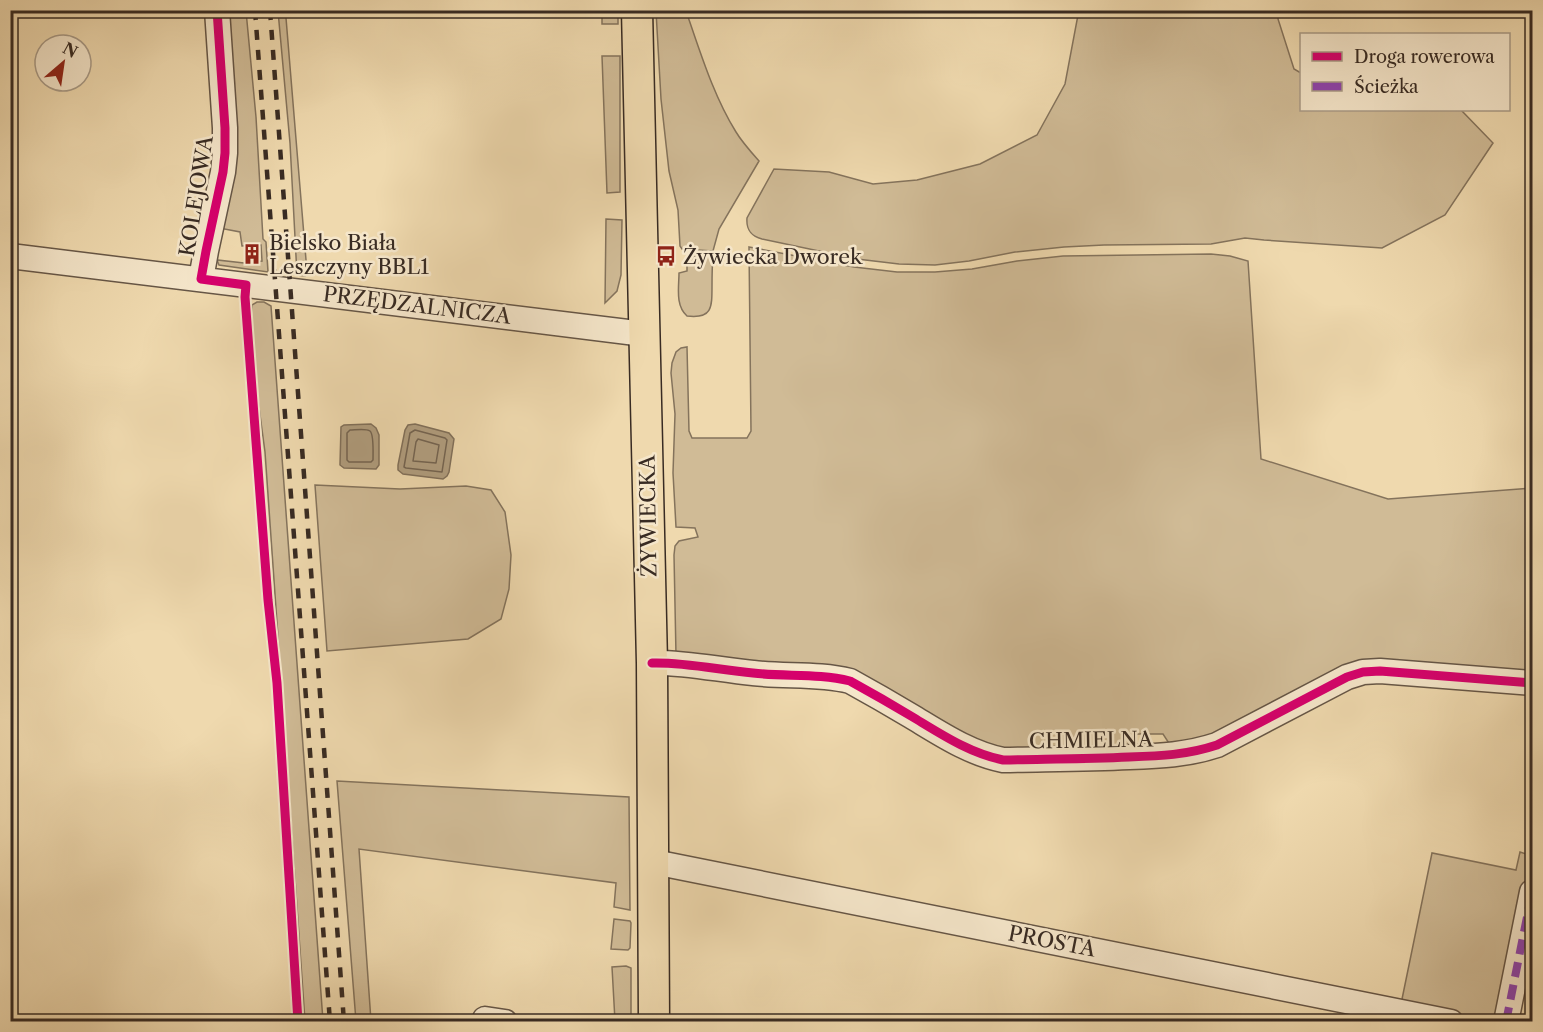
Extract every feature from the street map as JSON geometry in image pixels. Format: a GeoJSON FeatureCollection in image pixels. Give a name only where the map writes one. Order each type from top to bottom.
{"type":"FeatureCollection","features":[{"type":"Feature","properties":{"kind":"main road","name":"ŻYWIECKA"},"geometry":{"type":"LineString","coordinates":[[637,10],[652,663],[654,1022]]}},
{"type":"Feature","properties":{"kind":"street","name":"KOLEJOWA"},"geometry":{"type":"LineString","coordinates":[[201,279],[225,153],[217,10]]}},
{"type":"Feature","properties":{"kind":"street","name":"PRZĘDZALNICZA"},"geometry":{"type":"LineString","coordinates":[[10,256],[644,333]]}},
{"type":"Feature","properties":{"kind":"street","name":"CHMIELNA"},"geometry":{"type":"LineString","coordinates":[[652,663],[671,663],[770,675],[818,676],[850,681],[951,741],[973,751],[1003,760],[1111,758],[1197,752],[1217,746],[1347,678],[1363,672],[1403,672],[1533,682]]}},
{"type":"Feature","properties":{"kind":"street","name":"PROSTA"},"geometry":{"type":"LineString","coordinates":[[654,862],[1450,1022]]}},
{"type":"Feature","properties":{"kind":"street"},"geometry":{"type":"LineString","coordinates":[[1506,1022],[1533,892]]}},
{"type":"Feature","properties":{"kind":"shaded area"},"geometry":{"type":"Polygon","coordinates":[[[223,11],[246,11],[256,117],[263,239],[266,242],[268,272],[219,265],[217,260],[244,263],[262,261],[261,245],[242,246],[240,232],[219,228],[223,11]]]}},
{"type":"Feature","properties":{"kind":"shaded area"},"geometry":{"type":"Polygon","coordinates":[[[278,11],[287,11],[307,272],[305,276],[297,275],[290,143],[278,11]]]}},
{"type":"Feature","properties":{"kind":"shaded area"},"geometry":{"type":"Polygon","coordinates":[[[602,11],[618,11],[618,24],[602,24],[602,11]]]}},
{"type":"Feature","properties":{"kind":"shaded area"},"geometry":{"type":"Polygon","coordinates":[[[656,11],[686,11],[720,103],[738,136],[759,161],[719,229],[713,251],[682,249],[680,246],[678,210],[669,171],[661,99],[656,11]]]}},
{"type":"Feature","properties":{"kind":"shaded area"},"geometry":{"type":"Polygon","coordinates":[[[1077,11],[1279,11],[1278,19],[1294,69],[1300,72],[1300,111],[1462,111],[1493,143],[1445,215],[1382,248],[1245,238],[1211,244],[1064,247],[1015,252],[935,265],[857,259],[762,239],[750,232],[747,218],[774,169],[829,172],[873,184],[917,180],[980,164],[1037,135],[1065,84],[1077,11]]]}},
{"type":"Feature","properties":{"kind":"shaded area"},"geometry":{"type":"Polygon","coordinates":[[[602,56],[620,56],[620,192],[607,193],[602,56]]]}},
{"type":"Feature","properties":{"kind":"shaded area"},"geometry":{"type":"Polygon","coordinates":[[[606,219],[622,220],[621,275],[617,291],[605,303],[606,219]]]}},
{"type":"Feature","properties":{"kind":"shaded area"},"geometry":{"type":"Polygon","coordinates":[[[749,247],[854,267],[897,272],[972,269],[1063,256],[1211,254],[1248,261],[1261,459],[1388,499],[1532,488],[1532,677],[1379,667],[1215,742],[1174,751],[1163,734],[1137,734],[1125,753],[1005,755],[867,686],[676,655],[675,546],[679,541],[698,537],[695,528],[676,527],[672,363],[676,352],[687,347],[689,431],[692,438],[747,438],[751,431],[749,247]]]}},
{"type":"Feature","properties":{"kind":"shaded area"},"geometry":{"type":"Polygon","coordinates":[[[687,256],[713,257],[711,306],[706,314],[701,316],[687,316],[679,301],[679,273],[687,271],[687,256]]]}},
{"type":"Feature","properties":{"kind":"shaded area"},"geometry":{"type":"Polygon","coordinates":[[[264,302],[271,306],[323,1021],[305,1021],[265,452],[256,385],[251,316],[252,305],[264,302]]]}},
{"type":"Feature","properties":{"kind":"shaded area"},"geometry":{"type":"Polygon","coordinates":[[[315,485],[400,489],[466,486],[491,490],[505,512],[511,555],[509,589],[501,619],[468,639],[327,651],[315,485]]]}},
{"type":"Feature","properties":{"kind":"shaded area"},"geometry":{"type":"Polygon","coordinates":[[[337,781],[629,797],[630,910],[614,907],[616,883],[359,849],[371,1021],[356,1021],[337,781]]]}},
{"type":"Feature","properties":{"kind":"shaded area"},"geometry":{"type":"Polygon","coordinates":[[[1520,852],[1529,855],[1532,861],[1502,1007],[1494,1020],[1483,1021],[1401,1004],[1432,853],[1516,870],[1520,852]]]}},
{"type":"Feature","properties":{"kind":"shaded area"},"geometry":{"type":"Polygon","coordinates":[[[614,919],[631,923],[628,950],[611,949],[614,919]]]}},
{"type":"Feature","properties":{"kind":"shaded area"},"geometry":{"type":"Polygon","coordinates":[[[612,967],[631,968],[631,1021],[615,1021],[612,967]]]}},
{"type":"Feature","properties":{"kind":"water"},"geometry":{"type":"Polygon","coordinates":[[[371,424],[379,435],[379,465],[376,469],[344,468],[340,465],[341,427],[371,424]]]}},
{"type":"Feature","properties":{"kind":"water"},"geometry":{"type":"Polygon","coordinates":[[[415,424],[449,433],[454,439],[449,472],[443,479],[403,474],[398,470],[405,430],[408,425],[415,424]]]}},
{"type":"Feature","properties":{"kind":"railway"},"geometry":{"type":"LineString","coordinates":[[255,10],[330,1022]]}},
{"type":"Feature","properties":{"kind":"railway"},"geometry":{"type":"LineString","coordinates":[[270,10],[344,1022]]}},
{"type":"Feature","properties":{"kind":"marked path"},"geometry":{"type":"LineString","coordinates":[[1506,1022],[1532,892]]}},
{"type":"Feature","properties":{"kind":"cycle path"},"geometry":{"type":"LineString","coordinates":[[217,10],[225,153],[201,279],[246,285],[245,297],[268,600],[277,683],[298,1022]]}},
{"type":"Feature","properties":{"kind":"cycle path"},"geometry":{"type":"LineString","coordinates":[[652,663],[690,665],[740,672],[826,677],[850,681],[956,742],[978,753],[1003,760],[1152,756],[1206,748],[1217,745],[1347,677],[1363,672],[1380,671],[1532,683]]}},
{"type":"Feature","properties":{"kind":"place","name":"Bielsko Biała Leszczyny BBL1"},"geometry":{"type":"Point","coordinates":[252,254]}},
{"type":"Feature","properties":{"kind":"place","name":"Żywiecka Dworek"},"geometry":{"type":"Point","coordinates":[666,256]}}]}
